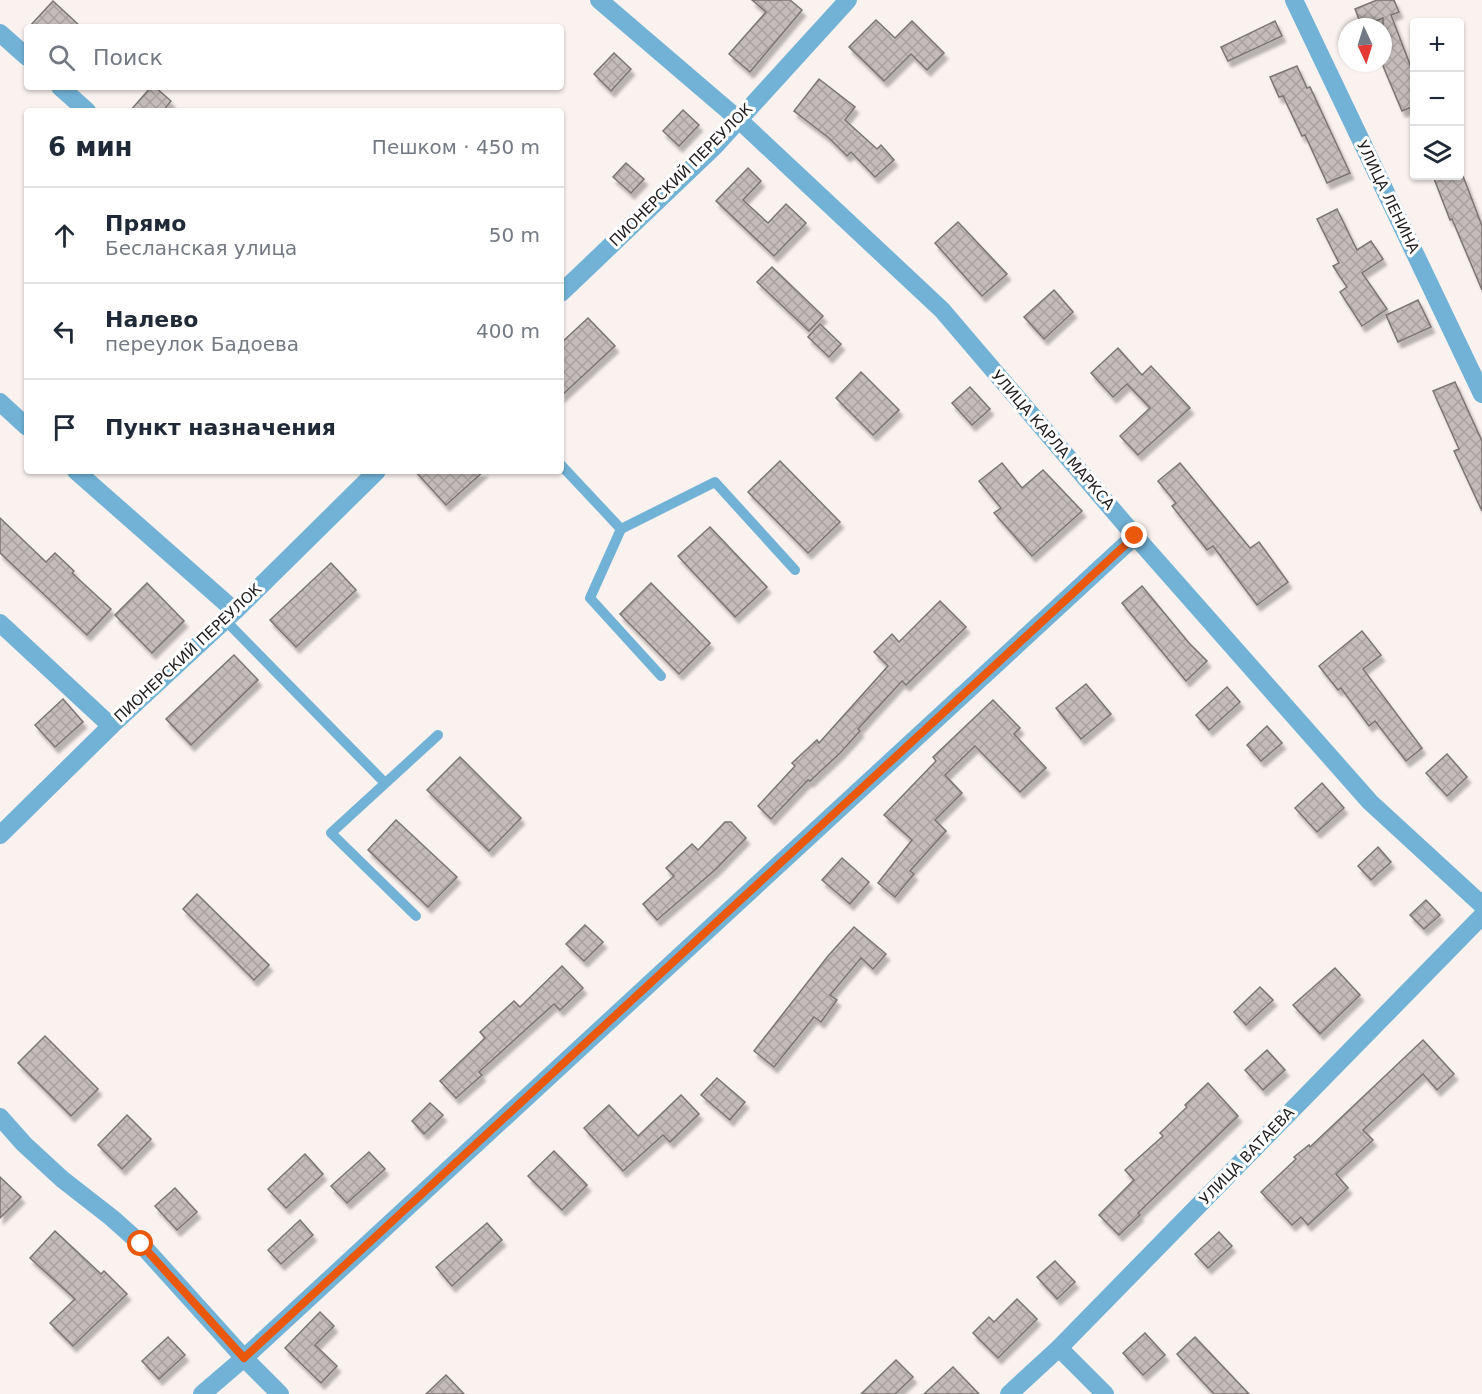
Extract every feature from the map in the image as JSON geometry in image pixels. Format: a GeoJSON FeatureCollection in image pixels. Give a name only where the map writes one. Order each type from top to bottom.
{"type":"FeatureCollection","features":[{"type":"Feature","properties":{"kind":"street","name":"УЛИЦА КАРЛА МАРКСА"},"geometry":{"type":"LineString","coordinates":[[599,0],[738,119],[942,310],[1135,536],[1370,802],[1482,905]]}},
{"type":"Feature","properties":{"kind":"street","name":"ПИОНЕРСКИЙ ПЕРЕУЛОК"},"geometry":{"type":"LineString","coordinates":[[564,290],[715,146],[848,0]]}},
{"type":"Feature","properties":{"kind":"street","name":"УЛИЦА ЛЕНИНА"},"geometry":{"type":"LineString","coordinates":[[1294,0],[1482,394]]}},
{"type":"Feature","properties":{"kind":"street"},"geometry":{"type":"LineString","coordinates":[[0,33],[24,54]]}},
{"type":"Feature","properties":{"kind":"street"},"geometry":{"type":"LineString","coordinates":[[63,90],[84,108]]}},
{"type":"Feature","properties":{"kind":"street"},"geometry":{"type":"LineString","coordinates":[[0,402],[24,424]]}},
{"type":"Feature","properties":{"kind":"street"},"geometry":{"type":"LineString","coordinates":[[79,474],[230,616]]}},
{"type":"Feature","properties":{"kind":"street","name":"ПИОНЕРСКИЙ ПЕРЕУЛОК"},"geometry":{"type":"LineString","coordinates":[[0,835],[111,726],[230,616],[374,474]]}},
{"type":"Feature","properties":{"kind":"street"},"geometry":{"type":"LineString","coordinates":[[202,1394],[244,1358],[1135,536]]}},
{"type":"Feature","properties":{"kind":"street"},"geometry":{"type":"LineString","coordinates":[[0,623],[111,726]]}},
{"type":"Feature","properties":{"kind":"street","name":"УЛИЦА ВАТАЕВА"},"geometry":{"type":"LineString","coordinates":[[1009,1394],[1059,1348],[1482,916]]}},
{"type":"Feature","properties":{"kind":"street"},"geometry":{"type":"LineString","coordinates":[[0,1117],[62,1179],[141,1244],[244,1358],[280,1394]]}},
{"type":"Feature","properties":{"kind":"street"},"geometry":{"type":"LineString","coordinates":[[1059,1348],[1105,1394]]}},
{"type":"Feature","properties":{"kind":"lane"},"geometry":{"type":"LineString","coordinates":[[564,468],[621,530]]}},
{"type":"Feature","properties":{"kind":"lane"},"geometry":{"type":"LineString","coordinates":[[661,676],[590,598],[621,530],[715,482],[795,570]]}},
{"type":"Feature","properties":{"kind":"lane"},"geometry":{"type":"LineString","coordinates":[[230,616],[386,783]]}},
{"type":"Feature","properties":{"kind":"lane"},"geometry":{"type":"LineString","coordinates":[[416,916],[331,833],[438,735]]}},
{"type":"Feature","properties":{"kind":"building"},"geometry":{"type":"Polygon","coordinates":[[[752,0],[790,0],[802,10],[750,72],[729,54],[766,12],[752,0]]]}},
{"type":"Feature","properties":{"kind":"building"},"geometry":{"type":"Polygon","coordinates":[[[1377,0],[1394,0],[1399,12],[1391,15],[1410,65],[1410,108],[1402,111],[1386,72],[1392,72],[1392,18],[1358,18],[1355,9],[1377,0]]]}},
{"type":"Feature","properties":{"kind":"building"},"geometry":{"type":"Polygon","coordinates":[[[53,1],[78,24],[32,24],[53,1]]]}},
{"type":"Feature","properties":{"kind":"building"},"geometry":{"type":"Polygon","coordinates":[[[876,20],[895,38],[912,21],[944,53],[927,70],[911,54],[884,81],[849,47],[876,20]]]}},
{"type":"Feature","properties":{"kind":"building"},"geometry":{"type":"Polygon","coordinates":[[[1275,21],[1282,36],[1228,61],[1221,47],[1275,21]]]}},
{"type":"Feature","properties":{"kind":"building"},"geometry":{"type":"Polygon","coordinates":[[[614,53],[631,69],[611,91],[594,74],[614,53]]]}},
{"type":"Feature","properties":{"kind":"building"},"geometry":{"type":"Polygon","coordinates":[[[1297,66],[1307,88],[1310,87],[1350,173],[1327,183],[1305,135],[1302,136],[1283,96],[1279,97],[1270,77],[1297,66]]]}},
{"type":"Feature","properties":{"kind":"building"},"geometry":{"type":"Polygon","coordinates":[[[819,79],[855,107],[845,120],[877,149],[881,145],[894,160],[875,177],[851,152],[847,156],[829,138],[794,111],[819,79]]]}},
{"type":"Feature","properties":{"kind":"building"},"geometry":{"type":"Polygon","coordinates":[[[148,90],[158,90],[171,101],[165,108],[133,108],[148,90]]]}},
{"type":"Feature","properties":{"kind":"building"},"geometry":{"type":"Polygon","coordinates":[[[683,110],[699,125],[679,146],[663,131],[683,110]]]}},
{"type":"Feature","properties":{"kind":"building"},"geometry":{"type":"Polygon","coordinates":[[[626,163],[644,179],[631,193],[613,177],[626,163]]]}},
{"type":"Feature","properties":{"kind":"building"},"geometry":{"type":"Polygon","coordinates":[[[748,168],[761,181],[743,200],[768,223],[786,204],[806,223],[774,256],[716,201],[748,168]]]}},
{"type":"Feature","properties":{"kind":"building"},"geometry":{"type":"Polygon","coordinates":[[[1464,179],[1482,226],[1482,290],[1452,219],[1450,220],[1435,180],[1464,179]]]}},
{"type":"Feature","properties":{"kind":"building"},"geometry":{"type":"Polygon","coordinates":[[[1337,209],[1357,250],[1371,241],[1383,259],[1362,273],[1387,309],[1362,326],[1340,292],[1347,287],[1333,266],[1339,263],[1317,219],[1337,209]]]}},
{"type":"Feature","properties":{"kind":"building"},"geometry":{"type":"Polygon","coordinates":[[[958,222],[1007,274],[982,296],[935,243],[958,222]]]}},
{"type":"Feature","properties":{"kind":"building"},"geometry":{"type":"Polygon","coordinates":[[[772,267],[823,316],[809,331],[757,282],[772,267]]]}},
{"type":"Feature","properties":{"kind":"building"},"geometry":{"type":"Polygon","coordinates":[[[1054,290],[1073,312],[1044,339],[1024,317],[1054,290]]]}},
{"type":"Feature","properties":{"kind":"building"},"geometry":{"type":"Polygon","coordinates":[[[1418,300],[1431,327],[1398,342],[1386,315],[1418,300]]]}},
{"type":"Feature","properties":{"kind":"building"},"geometry":{"type":"Polygon","coordinates":[[[588,318],[615,346],[564,393],[564,340],[588,318]]]}},
{"type":"Feature","properties":{"kind":"building"},"geometry":{"type":"Polygon","coordinates":[[[820,324],[841,344],[829,357],[808,337],[820,324]]]}},
{"type":"Feature","properties":{"kind":"building"},"geometry":{"type":"Polygon","coordinates":[[[1118,348],[1142,375],[1151,366],[1190,408],[1138,455],[1120,436],[1150,408],[1127,384],[1113,397],[1091,373],[1118,348]]]}},
{"type":"Feature","properties":{"kind":"building"},"geometry":{"type":"Polygon","coordinates":[[[861,372],[899,410],[873,435],[836,398],[861,372]]]}},
{"type":"Feature","properties":{"kind":"building"},"geometry":{"type":"Polygon","coordinates":[[[1455,382],[1482,441],[1482,511],[1454,451],[1459,449],[1433,391],[1455,382]]]}},
{"type":"Feature","properties":{"kind":"building"},"geometry":{"type":"Polygon","coordinates":[[[970,387],[990,409],[972,425],[952,403],[970,387]]]}},
{"type":"Feature","properties":{"kind":"building"},"geometry":{"type":"Polygon","coordinates":[[[780,461],[840,522],[808,553],[748,492],[780,461]]]}},
{"type":"Feature","properties":{"kind":"building"},"geometry":{"type":"Polygon","coordinates":[[[1002,463],[1022,488],[1043,470],[1082,511],[1032,556],[994,513],[1001,508],[979,481],[1002,463]]]}},
{"type":"Feature","properties":{"kind":"building"},"geometry":{"type":"Polygon","coordinates":[[[1180,463],[1250,548],[1259,542],[1288,582],[1257,605],[1213,546],[1207,550],[1172,506],[1176,503],[1158,481],[1180,463]]]}},
{"type":"Feature","properties":{"kind":"building"},"geometry":{"type":"Polygon","coordinates":[[[418,474],[481,474],[446,505],[418,474]]]}},
{"type":"Feature","properties":{"kind":"building"},"geometry":{"type":"Polygon","coordinates":[[[0,518],[46,562],[55,553],[74,571],[72,573],[111,609],[87,635],[0,553],[0,518]]]}},
{"type":"Feature","properties":{"kind":"building"},"geometry":{"type":"Polygon","coordinates":[[[710,527],[767,587],[735,617],[678,556],[710,527]]]}},
{"type":"Feature","properties":{"kind":"building"},"geometry":{"type":"Polygon","coordinates":[[[331,563],[356,590],[296,647],[270,620],[331,563]]]}},
{"type":"Feature","properties":{"kind":"building"},"geometry":{"type":"Polygon","coordinates":[[[147,583],[184,621],[152,653],[115,615],[147,583]]]}},
{"type":"Feature","properties":{"kind":"building"},"geometry":{"type":"Polygon","coordinates":[[[651,583],[710,643],[679,674],[620,614],[651,583]]]}},
{"type":"Feature","properties":{"kind":"building"},"geometry":{"type":"Polygon","coordinates":[[[1142,586],[1189,643],[1207,661],[1186,681],[1122,603],[1142,586]]]}},
{"type":"Feature","properties":{"kind":"building"},"geometry":{"type":"Polygon","coordinates":[[[940,601],[966,627],[906,685],[902,681],[858,729],[860,731],[840,753],[810,781],[808,780],[771,819],[758,806],[795,766],[792,763],[817,740],[819,743],[888,666],[874,652],[892,634],[899,642],[940,601]]]}},
{"type":"Feature","properties":{"kind":"building"},"geometry":{"type":"Polygon","coordinates":[[[1362,631],[1381,655],[1363,669],[1422,748],[1406,761],[1375,721],[1369,726],[1341,688],[1338,690],[1319,666],[1362,631]]]}},
{"type":"Feature","properties":{"kind":"building"},"geometry":{"type":"Polygon","coordinates":[[[234,655],[258,680],[191,745],[166,719],[234,655]]]}},
{"type":"Feature","properties":{"kind":"building"},"geometry":{"type":"Polygon","coordinates":[[[1086,684],[1111,714],[1081,739],[1056,708],[1086,684]]]}},
{"type":"Feature","properties":{"kind":"building"},"geometry":{"type":"Polygon","coordinates":[[[1227,687],[1240,702],[1209,730],[1196,715],[1227,687]]]}},
{"type":"Feature","properties":{"kind":"building"},"geometry":{"type":"Polygon","coordinates":[[[63,699],[83,722],[55,747],[35,725],[63,699]]]}},
{"type":"Feature","properties":{"kind":"building"},"geometry":{"type":"Polygon","coordinates":[[[993,700],[1020,728],[1014,734],[1046,768],[1020,792],[975,746],[945,775],[962,793],[935,820],[946,831],[910,871],[914,874],[895,897],[878,883],[912,840],[884,815],[936,761],[933,757],[993,700]]]}},
{"type":"Feature","properties":{"kind":"building"},"geometry":{"type":"Polygon","coordinates":[[[1267,726],[1282,743],[1261,761],[1247,745],[1267,726]]]}},
{"type":"Feature","properties":{"kind":"building"},"geometry":{"type":"Polygon","coordinates":[[[1447,754],[1467,777],[1447,796],[1426,773],[1447,754]]]}},
{"type":"Feature","properties":{"kind":"building"},"geometry":{"type":"Polygon","coordinates":[[[460,757],[521,818],[489,851],[427,790],[460,757]]]}},
{"type":"Feature","properties":{"kind":"building"},"geometry":{"type":"Polygon","coordinates":[[[1322,783],[1344,808],[1317,832],[1295,808],[1322,783]]]}},
{"type":"Feature","properties":{"kind":"building"},"geometry":{"type":"Polygon","coordinates":[[[396,820],[457,877],[428,907],[368,850],[396,820]]]}},
{"type":"Feature","properties":{"kind":"building"},"geometry":{"type":"Polygon","coordinates":[[[725,822],[731,822],[746,838],[716,869],[657,920],[643,904],[674,876],[666,868],[692,844],[698,850],[725,822]]]}},
{"type":"Feature","properties":{"kind":"building"},"geometry":{"type":"Polygon","coordinates":[[[1378,847],[1391,862],[1371,880],[1358,866],[1378,847]]]}},
{"type":"Feature","properties":{"kind":"building"},"geometry":{"type":"Polygon","coordinates":[[[842,858],[869,882],[850,904],[822,880],[842,858]]]}},
{"type":"Feature","properties":{"kind":"building"},"geometry":{"type":"Polygon","coordinates":[[[197,894],[269,965],[254,980],[183,909],[197,894]]]}},
{"type":"Feature","properties":{"kind":"building"},"geometry":{"type":"Polygon","coordinates":[[[1426,900],[1440,915],[1424,929],[1410,915],[1426,900]]]}},
{"type":"Feature","properties":{"kind":"building"},"geometry":{"type":"Polygon","coordinates":[[[585,925],[603,942],[584,961],[566,944],[585,925]]]}},
{"type":"Feature","properties":{"kind":"building"},"geometry":{"type":"Polygon","coordinates":[[[854,927],[886,954],[873,969],[861,958],[830,995],[837,1000],[821,1022],[814,1017],[774,1067],[754,1051],[828,956],[854,927]]]}},
{"type":"Feature","properties":{"kind":"building"},"geometry":{"type":"Polygon","coordinates":[[[562,966],[583,988],[560,1010],[554,1004],[479,1072],[482,1075],[456,1098],[440,1081],[485,1038],[480,1032],[514,1001],[520,1007],[562,966]]]}},
{"type":"Feature","properties":{"kind":"building"},"geometry":{"type":"Polygon","coordinates":[[[1335,968],[1360,995],[1320,1034],[1293,1005],[1335,968]]]}},
{"type":"Feature","properties":{"kind":"building"},"geometry":{"type":"Polygon","coordinates":[[[1260,987],[1273,1000],[1246,1025],[1234,1012],[1260,987]]]}},
{"type":"Feature","properties":{"kind":"building"},"geometry":{"type":"Polygon","coordinates":[[[45,1036],[98,1089],[71,1116],[18,1063],[45,1036]]]}},
{"type":"Feature","properties":{"kind":"building"},"geometry":{"type":"Polygon","coordinates":[[[1423,1040],[1454,1074],[1437,1090],[1423,1074],[1363,1130],[1373,1140],[1336,1174],[1348,1188],[1308,1225],[1301,1217],[1292,1225],[1261,1192],[1296,1159],[1294,1157],[1309,1145],[1310,1147],[1423,1040]]]}},
{"type":"Feature","properties":{"kind":"building"},"geometry":{"type":"Polygon","coordinates":[[[1267,1050],[1285,1070],[1263,1090],[1245,1070],[1267,1050]]]}},
{"type":"Feature","properties":{"kind":"building"},"geometry":{"type":"Polygon","coordinates":[[[717,1078],[745,1102],[730,1120],[701,1095],[717,1078]]]}},
{"type":"Feature","properties":{"kind":"building"},"geometry":{"type":"Polygon","coordinates":[[[1208,1083],[1238,1116],[1138,1213],[1140,1215],[1119,1235],[1099,1215],[1134,1180],[1125,1170],[1163,1136],[1160,1133],[1208,1083]]]}},
{"type":"Feature","properties":{"kind":"building"},"geometry":{"type":"Polygon","coordinates":[[[681,1095],[699,1114],[670,1142],[663,1135],[623,1171],[584,1128],[609,1105],[638,1136],[681,1095]]]}},
{"type":"Feature","properties":{"kind":"building"},"geometry":{"type":"Polygon","coordinates":[[[430,1103],[443,1115],[424,1134],[412,1121],[430,1103]]]}},
{"type":"Feature","properties":{"kind":"building"},"geometry":{"type":"Polygon","coordinates":[[[127,1115],[151,1139],[122,1169],[98,1145],[127,1115]]]}},
{"type":"Feature","properties":{"kind":"building"},"geometry":{"type":"Polygon","coordinates":[[[554,1151],[587,1185],[562,1210],[528,1176],[554,1151]]]}},
{"type":"Feature","properties":{"kind":"building"},"geometry":{"type":"Polygon","coordinates":[[[369,1152],[385,1169],[347,1203],[331,1186],[369,1152]]]}},
{"type":"Feature","properties":{"kind":"building"},"geometry":{"type":"Polygon","coordinates":[[[305,1154],[323,1174],[286,1208],[268,1189],[305,1154]]]}},
{"type":"Feature","properties":{"kind":"building"},"geometry":{"type":"Polygon","coordinates":[[[0,1177],[21,1197],[0,1218],[0,1177]]]}},
{"type":"Feature","properties":{"kind":"building"},"geometry":{"type":"Polygon","coordinates":[[[175,1188],[197,1212],[177,1230],[155,1206],[175,1188]]]}},
{"type":"Feature","properties":{"kind":"building"},"geometry":{"type":"Polygon","coordinates":[[[300,1220],[313,1235],[281,1264],[268,1250],[300,1220]]]}},
{"type":"Feature","properties":{"kind":"building"},"geometry":{"type":"Polygon","coordinates":[[[487,1223],[502,1240],[452,1286],[436,1267],[487,1223]]]}},
{"type":"Feature","properties":{"kind":"building"},"geometry":{"type":"Polygon","coordinates":[[[55,1231],[101,1274],[104,1271],[127,1294],[73,1346],[50,1323],[75,1299],[30,1258],[55,1231]]]}},
{"type":"Feature","properties":{"kind":"building"},"geometry":{"type":"Polygon","coordinates":[[[1219,1232],[1232,1246],[1208,1268],[1195,1254],[1219,1232]]]}},
{"type":"Feature","properties":{"kind":"building"},"geometry":{"type":"Polygon","coordinates":[[[1055,1261],[1075,1282],[1057,1299],[1037,1277],[1055,1261]]]}},
{"type":"Feature","properties":{"kind":"building"},"geometry":{"type":"Polygon","coordinates":[[[1017,1299],[1037,1319],[998,1358],[973,1333],[989,1317],[994,1322],[1017,1299]]]}},
{"type":"Feature","properties":{"kind":"building"},"geometry":{"type":"Polygon","coordinates":[[[320,1312],[334,1326],[315,1345],[337,1366],[321,1383],[285,1348],[320,1312]]]}},
{"type":"Feature","properties":{"kind":"building"},"geometry":{"type":"Polygon","coordinates":[[[1145,1333],[1165,1355],[1143,1375],[1123,1353],[1145,1333]]]}},
{"type":"Feature","properties":{"kind":"building"},"geometry":{"type":"Polygon","coordinates":[[[168,1337],[185,1355],[159,1379],[142,1361],[168,1337]]]}},
{"type":"Feature","properties":{"kind":"building"},"geometry":{"type":"Polygon","coordinates":[[[1195,1337],[1249,1394],[1214,1394],[1177,1354],[1195,1337]]]}},
{"type":"Feature","properties":{"kind":"building"},"geometry":{"type":"Polygon","coordinates":[[[896,1360],[913,1377],[895,1394],[861,1394],[896,1360]]]}},
{"type":"Feature","properties":{"kind":"building"},"geometry":{"type":"Polygon","coordinates":[[[953,1367],[979,1394],[924,1394],[953,1367]]]}},
{"type":"Feature","properties":{"kind":"building"},"geometry":{"type":"Polygon","coordinates":[[[446,1375],[464,1394],[426,1394],[446,1375]]]}},
{"type":"Feature","properties":{"kind":"route"},"geometry":{"type":"LineString","coordinates":[[141,1244],[244,1358],[1135,536]]}}]}
